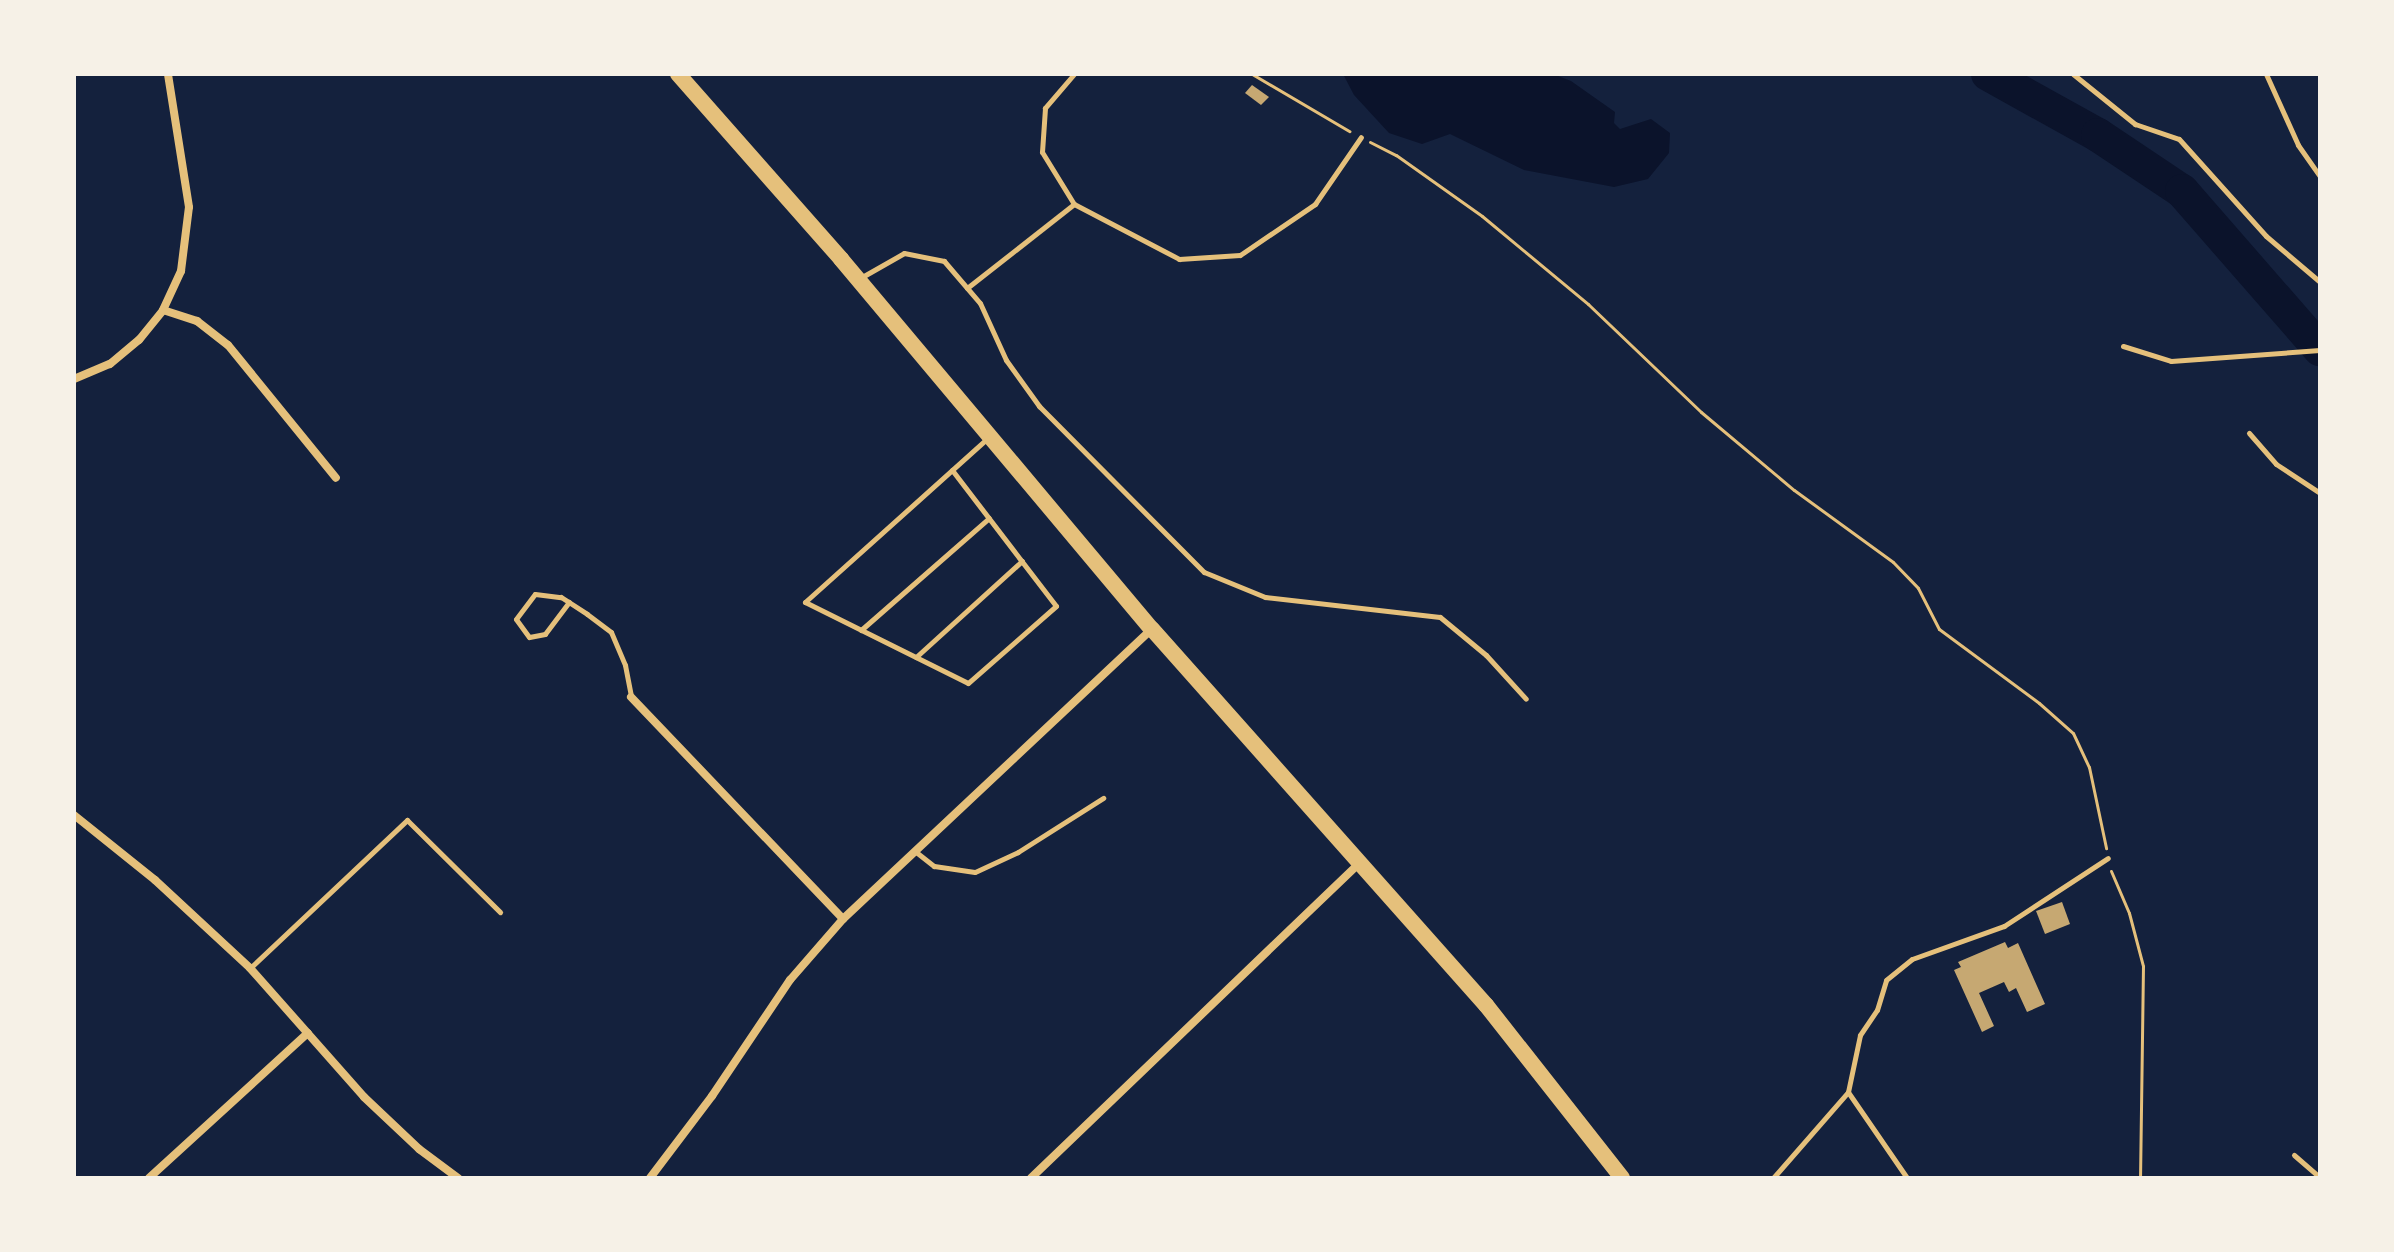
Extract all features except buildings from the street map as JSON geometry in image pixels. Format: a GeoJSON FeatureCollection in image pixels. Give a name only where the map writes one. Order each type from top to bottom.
{"type":"FeatureCollection","features":[{"type":"Feature","properties":{"kind":"main road"},"geometry":{"type":"LineString","coordinates":[[678,74],[1023,473],[1152,629],[1486,1005],[1622,1178]]}},
{"type":"Feature","properties":{"kind":"street"},"geometry":{"type":"LineString","coordinates":[[74,379],[125,353],[163,310],[181,271],[189,228],[189,207],[168,74]]}},
{"type":"Feature","properties":{"kind":"street"},"geometry":{"type":"LineString","coordinates":[[163,310],[197,321],[228,345],[336,478]]}},
{"type":"Feature","properties":{"kind":"street"},"geometry":{"type":"LineString","coordinates":[[650,1178],[712,1096],[790,980],[843,919],[1152,629]]}},
{"type":"Feature","properties":{"kind":"street"},"geometry":{"type":"LineString","coordinates":[[631,697],[843,919]]}},
{"type":"Feature","properties":{"kind":"street"},"geometry":{"type":"LineString","coordinates":[[74,815],[155,880],[250,968],[364,1097],[419,1149],[458,1178]]}},
{"type":"Feature","properties":{"kind":"street"},"geometry":{"type":"LineString","coordinates":[[1031,1178],[1360,863]]}},
{"type":"Feature","properties":{"kind":"street"},"geometry":{"type":"LineString","coordinates":[[149,1178],[308,1033]]}},
{"type":"Feature","properties":{"kind":"lane"},"geometry":{"type":"LineString","coordinates":[[1074,74],[1045,108],[1042,152],[1074,204],[1179,259],[1240,255],[1315,204],[1361,137]]}},
{"type":"Feature","properties":{"kind":"lane"},"geometry":{"type":"LineString","coordinates":[[2073,74],[2135,124],[2179,139],[2266,236],[2320,282]]}},
{"type":"Feature","properties":{"kind":"lane"},"geometry":{"type":"LineString","coordinates":[[2266,74],[2298,145],[2320,176]]}},
{"type":"Feature","properties":{"kind":"lane"},"geometry":{"type":"LineString","coordinates":[[967,288],[1074,204]]}},
{"type":"Feature","properties":{"kind":"lane"},"geometry":{"type":"LineString","coordinates":[[857,280],[904,253],[944,261],[980,303],[1006,360],[1039,406],[1204,572],[1265,597],[1440,617],[1486,655],[1526,699]]}},
{"type":"Feature","properties":{"kind":"lane"},"geometry":{"type":"LineString","coordinates":[[2123,346],[2171,361],[2320,350]]}},
{"type":"Feature","properties":{"kind":"lane"},"geometry":{"type":"LineString","coordinates":[[2249,433],[2276,464],[2320,493]]}},
{"type":"Feature","properties":{"kind":"lane"},"geometry":{"type":"LineString","coordinates":[[952,470],[1056,606],[968,683],[805,602],[952,470],[989,437]]}},
{"type":"Feature","properties":{"kind":"lane"},"geometry":{"type":"LineString","coordinates":[[861,630],[989,518]]}},
{"type":"Feature","properties":{"kind":"lane"},"geometry":{"type":"LineString","coordinates":[[916,657],[1022,561]]}},
{"type":"Feature","properties":{"kind":"lane"},"geometry":{"type":"LineString","coordinates":[[569,602],[545,634],[529,637],[516,619],[535,594],[561,597],[569,602],[611,632],[625,665],[631,697]]}},
{"type":"Feature","properties":{"kind":"lane"},"geometry":{"type":"LineString","coordinates":[[915,852],[934,866],[975,872],[1018,852],[1103,798]]}},
{"type":"Feature","properties":{"kind":"lane"},"geometry":{"type":"LineString","coordinates":[[250,968],[407,820],[500,912]]}},
{"type":"Feature","properties":{"kind":"lane"},"geometry":{"type":"LineString","coordinates":[[1773,1178],[1848,1092],[1860,1035],[1877,1010],[1886,980],[1912,959],[2004,926],[2108,858]]}},
{"type":"Feature","properties":{"kind":"lane"},"geometry":{"type":"LineString","coordinates":[[1848,1092],[1907,1178]]}},
{"type":"Feature","properties":{"kind":"lane"},"geometry":{"type":"LineString","coordinates":[[2294,1155],[2320,1178]]}},
{"type":"Feature","properties":{"kind":"path"},"geometry":{"type":"LineString","coordinates":[[1252,74],[1396,155],[1494,225],[1588,304],[1701,412],[1794,490],[1893,562],[1918,588],[1939,629],[2039,703],[2073,733],[2089,767],[2108,858],[2129,913],[2143,966],[2140,1178]]}},
{"type":"Feature","properties":{"kind":"water"},"geometry":{"type":"Polygon","coordinates":[[[1343,74],[1553,74],[1571,81],[1615,112],[1614,123],[1620,129],[1651,119],[1670,133],[1669,153],[1648,179],[1614,187],[1524,170],[1450,134],[1422,144],[1389,133],[1354,95],[1343,74]]]}},
{"type":"Feature","properties":{"kind":"water"},"geometry":{"type":"Polygon","coordinates":[[[2202,218],[2315,348],[2320,355],[2320,367],[2195,223],[2202,218]]]}},
{"type":"Feature","properties":{"kind":"waterway"},"geometry":{"type":"LineString","coordinates":[[1988,74],[2098,135],[2182,191],[2320,349]]}}]}
